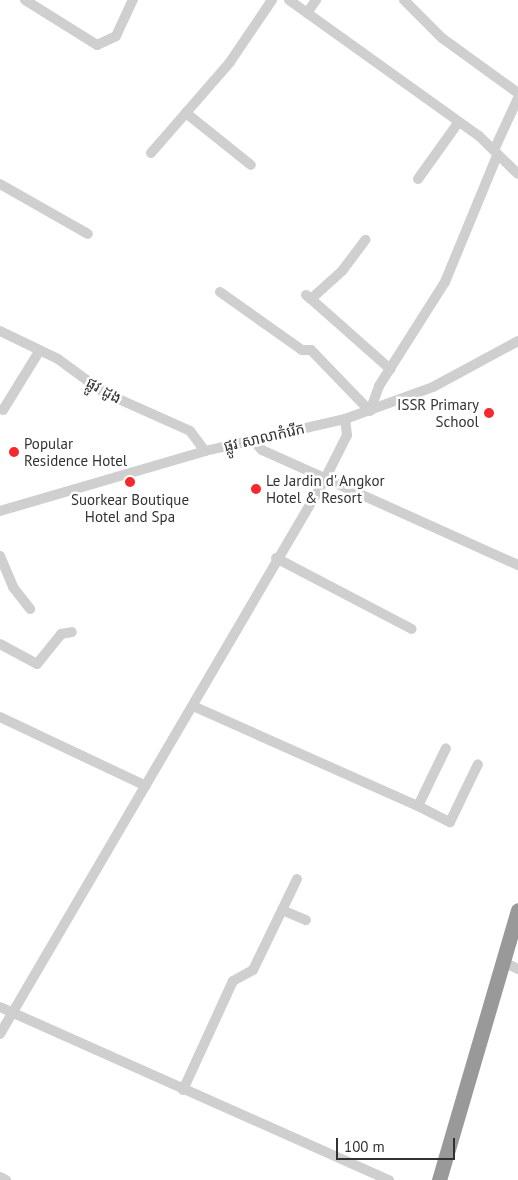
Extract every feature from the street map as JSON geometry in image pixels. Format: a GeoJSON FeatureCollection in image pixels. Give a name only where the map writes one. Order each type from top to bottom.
{"type":"FeatureCollection","features":[{"type":"Feature","properties":{"kind":"highway"},"geometry":{"type":"LineString","coordinates":[[439,1180],[518,910]]}},
{"type":"Feature","properties":{"kind":"street"},"geometry":{"type":"LineString","coordinates":[[25,0],[97,46],[116,36],[132,0]]}},
{"type":"Feature","properties":{"kind":"street"},"geometry":{"type":"LineString","coordinates":[[151,153],[230,62],[272,0]]}},
{"type":"Feature","properties":{"kind":"street"},"geometry":{"type":"LineString","coordinates":[[288,0],[458,123],[518,174]]}},
{"type":"Feature","properties":{"kind":"street"},"geometry":{"type":"LineString","coordinates":[[307,13],[316,0]]}},
{"type":"Feature","properties":{"kind":"street"},"geometry":{"type":"LineString","coordinates":[[404,0],[442,38],[518,93]]}},
{"type":"Feature","properties":{"kind":"street"},"geometry":{"type":"LineString","coordinates":[[220,292],[302,350],[311,350],[370,410],[390,369],[445,282],[518,98]]}},
{"type":"Feature","properties":{"kind":"street"},"geometry":{"type":"LineString","coordinates":[[186,113],[251,165]]}},
{"type":"Feature","properties":{"kind":"street"},"geometry":{"type":"LineString","coordinates":[[418,178],[458,123]]}},
{"type":"Feature","properties":{"kind":"street"},"geometry":{"type":"LineString","coordinates":[[0,184],[88,234]]}},
{"type":"Feature","properties":{"kind":"street"},"geometry":{"type":"LineString","coordinates":[[365,240],[342,271],[308,297],[390,369]]}},
{"type":"Feature","properties":{"kind":"street","name":"ផ្លូវ ដូង"},"geometry":{"type":"LineString","coordinates":[[0,331],[40,350],[103,392],[156,412],[201,444]]}},
{"type":"Feature","properties":{"kind":"street","name":"ផ្លូវ សាលាកំរើក"},"geometry":{"type":"LineString","coordinates":[[0,511],[201,444],[252,439],[345,419],[433,388],[518,341]]}},
{"type":"Feature","properties":{"kind":"street"},"geometry":{"type":"LineString","coordinates":[[3,410],[40,350]]}},
{"type":"Feature","properties":{"kind":"street"},"geometry":{"type":"LineString","coordinates":[[0,1034],[10,1012],[146,786],[276,558],[325,478],[347,436],[345,419]]}},
{"type":"Feature","properties":{"kind":"street"},"geometry":{"type":"LineString","coordinates":[[252,439],[262,450],[518,565]]}},
{"type":"Feature","properties":{"kind":"street"},"geometry":{"type":"LineString","coordinates":[[0,556],[13,587],[30,609]]}},
{"type":"Feature","properties":{"kind":"street"},"geometry":{"type":"LineString","coordinates":[[276,558],[412,628]]}},
{"type":"Feature","properties":{"kind":"street"},"geometry":{"type":"LineString","coordinates":[[0,644],[37,664],[61,634],[72,632]]}},
{"type":"Feature","properties":{"kind":"street"},"geometry":{"type":"LineString","coordinates":[[193,706],[450,822],[478,764]]}},
{"type":"Feature","properties":{"kind":"street"},"geometry":{"type":"LineString","coordinates":[[0,717],[146,786]]}},
{"type":"Feature","properties":{"kind":"street"},"geometry":{"type":"LineString","coordinates":[[418,806],[446,748]]}},
{"type":"Feature","properties":{"kind":"street"},"geometry":{"type":"LineString","coordinates":[[182,1090],[233,980],[253,970],[297,879]]}},
{"type":"Feature","properties":{"kind":"street"},"geometry":{"type":"LineString","coordinates":[[282,910],[306,920]]}},
{"type":"Feature","properties":{"kind":"street"},"geometry":{"type":"LineString","coordinates":[[503,962],[518,969]]}},
{"type":"Feature","properties":{"kind":"street"},"geometry":{"type":"LineString","coordinates":[[0,1007],[182,1090],[389,1180]]}},
{"type":"Feature","properties":{"kind":"street"},"geometry":{"type":"LineString","coordinates":[[0,1177],[6,1180]]}},
{"type":"Feature","properties":{"kind":"place","name":"ISSR Primary School"},"geometry":{"type":"Point","coordinates":[489,413]}},
{"type":"Feature","properties":{"kind":"place","name":"Popular Residence Hotel"},"geometry":{"type":"Point","coordinates":[14,452]}},
{"type":"Feature","properties":{"kind":"place","name":"Suorkear Boutique Hotel and Spa"},"geometry":{"type":"Point","coordinates":[130,482]}},
{"type":"Feature","properties":{"kind":"place","name":"Le Jardin d' Angkor Hotel & Resort"},"geometry":{"type":"Point","coordinates":[256,489]}}]}
